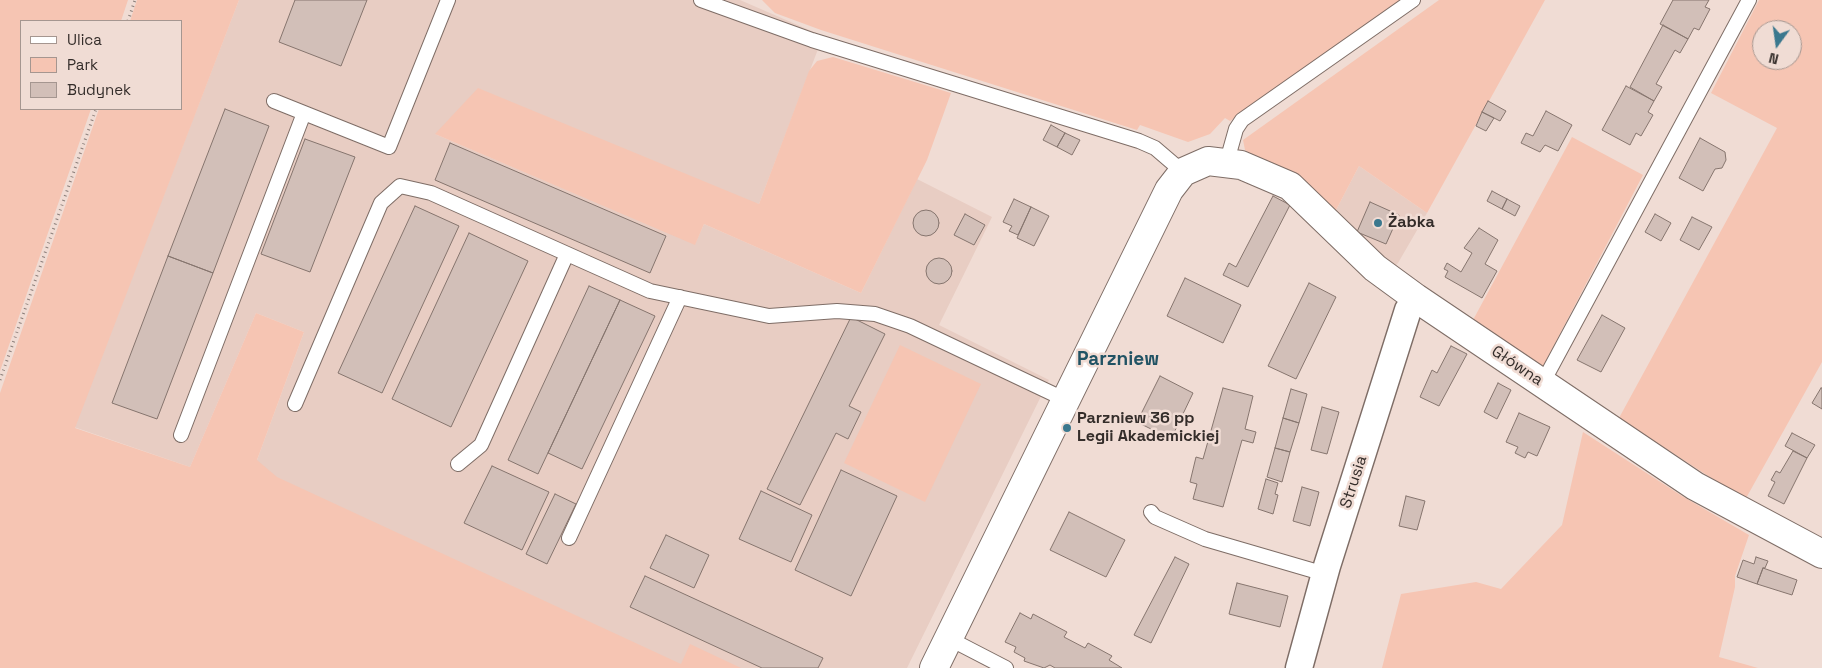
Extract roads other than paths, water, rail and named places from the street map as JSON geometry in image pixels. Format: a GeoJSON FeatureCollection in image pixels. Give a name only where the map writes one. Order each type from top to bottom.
{"type":"FeatureCollection","features":[{"type":"Feature","properties":{"kind":"street"},"geometry":{"type":"LineString","coordinates":[[934,668],[1164,200],[1175,181],[1183,172],[1208,160],[1227,161]]}},
{"type":"Feature","properties":{"kind":"street","name":"Główna"},"geometry":{"type":"LineString","coordinates":[[1227,161],[1269,175],[1297,190],[1375,268],[1416,298],[1695,486],[1751,518],[1822,554]]}},
{"type":"Feature","properties":{"kind":"street","name":"Strusia"},"geometry":{"type":"LineString","coordinates":[[1299,668],[1325,574],[1408,310],[1416,298]]}},
{"type":"Feature","properties":{"kind":"lane"},"geometry":{"type":"LineString","coordinates":[[274,101],[388,147],[448,0]]}},
{"type":"Feature","properties":{"kind":"lane"},"geometry":{"type":"LineString","coordinates":[[701,0],[812,40],[1139,141],[1155,148],[1183,172]]}},
{"type":"Feature","properties":{"kind":"lane"},"geometry":{"type":"LineString","coordinates":[[1227,161],[1236,129],[1242,120],[1413,0]]}},
{"type":"Feature","properties":{"kind":"lane"},"geometry":{"type":"LineString","coordinates":[[1542,384],[1749,0]]}},
{"type":"Feature","properties":{"kind":"lane"},"geometry":{"type":"LineString","coordinates":[[182,435],[304,113]]}},
{"type":"Feature","properties":{"kind":"lane"},"geometry":{"type":"LineString","coordinates":[[295,404],[381,203],[400,186],[431,193],[650,291],[769,316],[837,311],[875,314],[910,326],[1066,400]]}},
{"type":"Feature","properties":{"kind":"lane"},"geometry":{"type":"LineString","coordinates":[[458,464],[481,445],[567,254]]}},
{"type":"Feature","properties":{"kind":"lane"},"geometry":{"type":"LineString","coordinates":[[569,538],[680,297]]}},
{"type":"Feature","properties":{"kind":"lane"},"geometry":{"type":"LineString","coordinates":[[1151,512],[1155,517],[1205,539],[1325,574]]}},
{"type":"Feature","properties":{"kind":"lane"},"geometry":{"type":"LineString","coordinates":[[948,638],[1006,668]]}},
{"type":"Feature","properties":{"kind":"place","name":"Żabka"},"geometry":{"type":"Point","coordinates":[1378,223]}},
{"type":"Feature","properties":{"kind":"place","name":"Parzniew 36 pp Legii Akademickiej"},"geometry":{"type":"Point","coordinates":[1067,428]}},
{"type":"Feature","properties":{"kind":"district","name":"Parzniew"},"geometry":{"type":"Point","coordinates":[1118,360]}}]}
